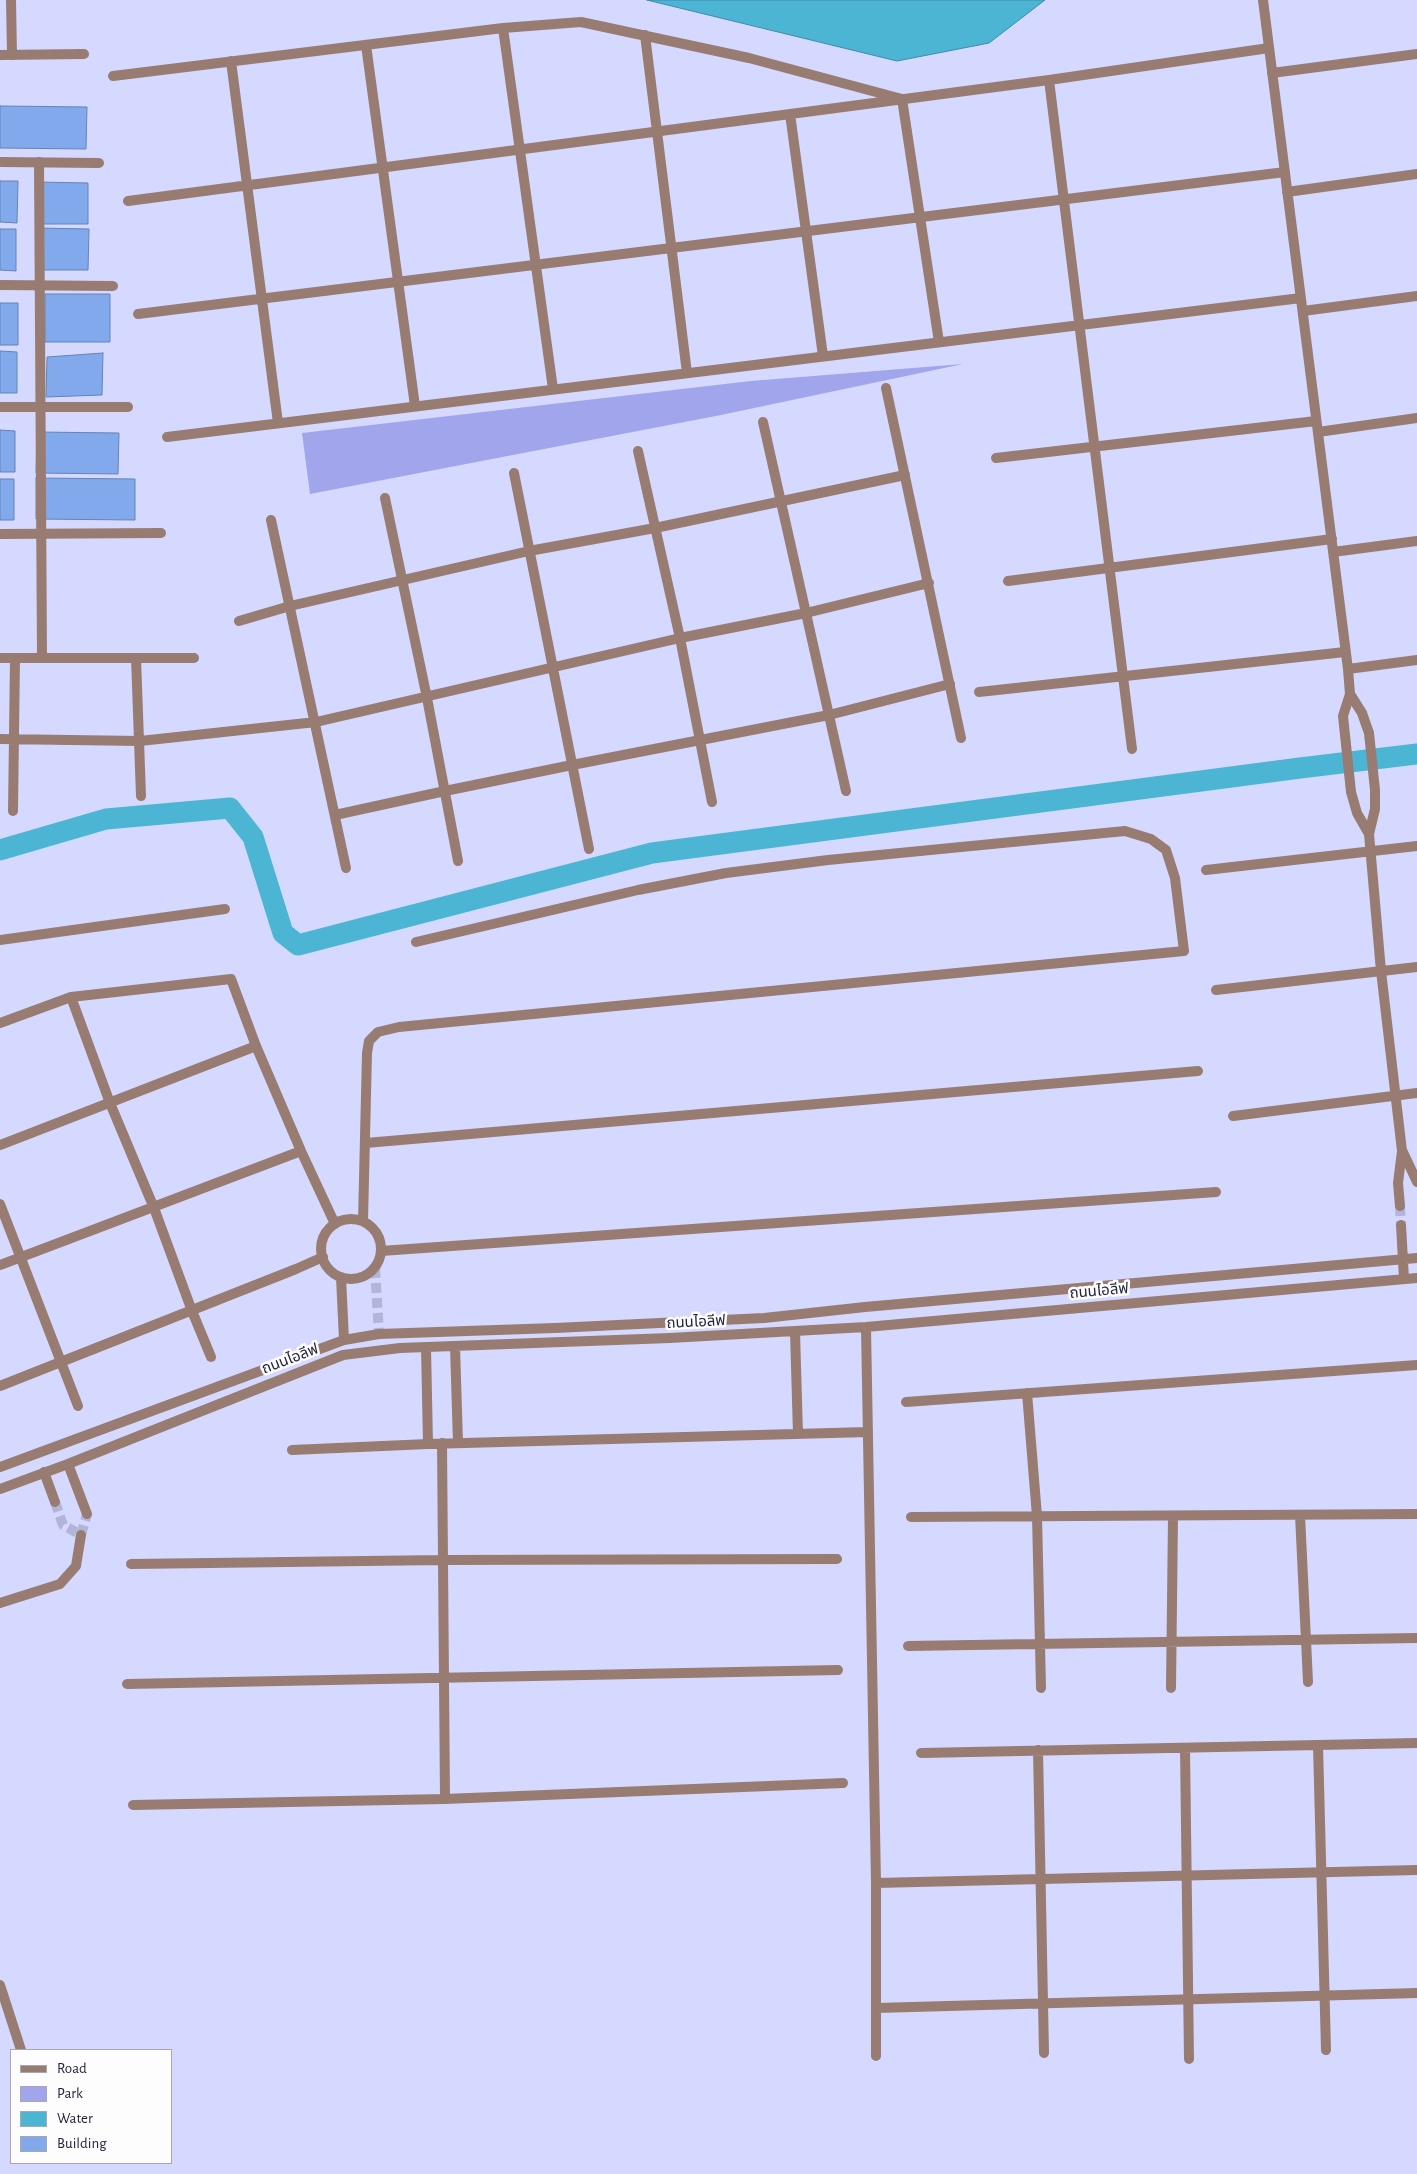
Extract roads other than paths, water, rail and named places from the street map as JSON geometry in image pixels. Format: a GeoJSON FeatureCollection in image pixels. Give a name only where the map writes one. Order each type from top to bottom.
{"type":"FeatureCollection","features":[{"type":"Feature","properties":{"kind":"street"},"geometry":{"type":"LineString","coordinates":[[11,0],[12,55]]}},
{"type":"Feature","properties":{"kind":"street"},"geometry":{"type":"LineString","coordinates":[[1263,0],[1348,669],[1350,694],[1343,716],[1351,792],[1357,813],[1368,834],[1394,1096],[1402,1151],[1398,1183],[1400,1206]]}},
{"type":"Feature","properties":{"kind":"street"},"geometry":{"type":"LineString","coordinates":[[113,76],[502,28],[581,22],[749,58],[902,99]]}},
{"type":"Feature","properties":{"kind":"street"},"geometry":{"type":"LineString","coordinates":[[502,28],[553,389]]}},
{"type":"Feature","properties":{"kind":"street"},"geometry":{"type":"LineString","coordinates":[[645,36],[686,373]]}},
{"type":"Feature","properties":{"kind":"street"},"geometry":{"type":"LineString","coordinates":[[366,45],[415,406]]}},
{"type":"Feature","properties":{"kind":"street"},"geometry":{"type":"LineString","coordinates":[[128,201],[1048,80],[1269,48]]}},
{"type":"Feature","properties":{"kind":"street"},"geometry":{"type":"LineString","coordinates":[[0,55],[84,54]]}},
{"type":"Feature","properties":{"kind":"street"},"geometry":{"type":"LineString","coordinates":[[1272,73],[1417,54]]}},
{"type":"Feature","properties":{"kind":"street"},"geometry":{"type":"LineString","coordinates":[[231,61],[278,423]]}},
{"type":"Feature","properties":{"kind":"street"},"geometry":{"type":"LineString","coordinates":[[1048,80],[1132,749]]}},
{"type":"Feature","properties":{"kind":"street"},"geometry":{"type":"LineString","coordinates":[[902,99],[939,342]]}},
{"type":"Feature","properties":{"kind":"street"},"geometry":{"type":"LineString","coordinates":[[790,114],[822,356]]}},
{"type":"Feature","properties":{"kind":"street"},"geometry":{"type":"LineString","coordinates":[[0,162],[99,163]]}},
{"type":"Feature","properties":{"kind":"street"},"geometry":{"type":"LineString","coordinates":[[39,162],[42,658]]}},
{"type":"Feature","properties":{"kind":"street"},"geometry":{"type":"LineString","coordinates":[[138,314],[1285,172]]}},
{"type":"Feature","properties":{"kind":"street"},"geometry":{"type":"LineString","coordinates":[[1287,192],[1417,174]]}},
{"type":"Feature","properties":{"kind":"street"},"geometry":{"type":"LineString","coordinates":[[0,285],[113,286]]}},
{"type":"Feature","properties":{"kind":"street"},"geometry":{"type":"LineString","coordinates":[[1303,311],[1417,296]]}},
{"type":"Feature","properties":{"kind":"street"},"geometry":{"type":"LineString","coordinates":[[167,437],[1301,298]]}},
{"type":"Feature","properties":{"kind":"street"},"geometry":{"type":"LineString","coordinates":[[886,388],[961,738]]}},
{"type":"Feature","properties":{"kind":"street"},"geometry":{"type":"LineString","coordinates":[[0,407],[128,406]]}},
{"type":"Feature","properties":{"kind":"street"},"geometry":{"type":"LineString","coordinates":[[1318,432],[1417,418]]}},
{"type":"Feature","properties":{"kind":"street"},"geometry":{"type":"LineString","coordinates":[[996,458],[1316,421]]}},
{"type":"Feature","properties":{"kind":"street"},"geometry":{"type":"LineString","coordinates":[[763,422],[846,791]]}},
{"type":"Feature","properties":{"kind":"street"},"geometry":{"type":"LineString","coordinates":[[638,451],[680,638],[712,802]]}},
{"type":"Feature","properties":{"kind":"street"},"geometry":{"type":"LineString","coordinates":[[514,473],[589,849]]}},
{"type":"Feature","properties":{"kind":"street"},"geometry":{"type":"LineString","coordinates":[[239,621],[290,606],[529,551],[655,528],[906,475]]}},
{"type":"Feature","properties":{"kind":"street"},"geometry":{"type":"LineString","coordinates":[[385,498],[427,698],[458,861]]}},
{"type":"Feature","properties":{"kind":"street"},"geometry":{"type":"LineString","coordinates":[[270,520],[316,722],[346,868]]}},
{"type":"Feature","properties":{"kind":"street"},"geometry":{"type":"LineString","coordinates":[[0,534],[161,533]]}},
{"type":"Feature","properties":{"kind":"street"},"geometry":{"type":"LineString","coordinates":[[1008,580],[1332,539]]}},
{"type":"Feature","properties":{"kind":"street"},"geometry":{"type":"LineString","coordinates":[[1333,552],[1417,541]]}},
{"type":"Feature","properties":{"kind":"street"},"geometry":{"type":"LineString","coordinates":[[0,739],[140,741],[316,722],[427,698],[680,638],[806,613],[929,583]]}},
{"type":"Feature","properties":{"kind":"street"},"geometry":{"type":"LineString","coordinates":[[979,692],[1345,652]]}},
{"type":"Feature","properties":{"kind":"street"},"geometry":{"type":"LineString","coordinates":[[0,658],[194,658]]}},
{"type":"Feature","properties":{"kind":"street"},"geometry":{"type":"LineString","coordinates":[[13,811],[15,658]]}},
{"type":"Feature","properties":{"kind":"street"},"geometry":{"type":"LineString","coordinates":[[136,658],[141,796]]}},
{"type":"Feature","properties":{"kind":"street"},"geometry":{"type":"LineString","coordinates":[[1348,669],[1417,660]]}},
{"type":"Feature","properties":{"kind":"street"},"geometry":{"type":"LineString","coordinates":[[335,815],[572,765],[829,715],[950,684]]}},
{"type":"Feature","properties":{"kind":"street"},"geometry":{"type":"LineString","coordinates":[[1350,694],[1362,713],[1368,733],[1375,790],[1375,810],[1368,834]]}},
{"type":"Feature","properties":{"kind":"street"},"geometry":{"type":"LineString","coordinates":[[362,1221],[366,1144],[366,1053],[369,1041],[378,1032],[399,1027],[1184,950],[1175,878],[1166,850],[1151,839],[1125,832],[828,860],[726,873],[638,890],[416,942]]}},
{"type":"Feature","properties":{"kind":"street"},"geometry":{"type":"LineString","coordinates":[[1206,870],[1417,846]]}},
{"type":"Feature","properties":{"kind":"street"},"geometry":{"type":"LineString","coordinates":[[0,940],[224,909]]}},
{"type":"Feature","properties":{"kind":"street"},"geometry":{"type":"LineString","coordinates":[[1216,990],[1417,967]]}},
{"type":"Feature","properties":{"kind":"street"},"geometry":{"type":"LineString","coordinates":[[0,1023],[71,997],[231,979],[256,1046],[335,1224]]}},
{"type":"Feature","properties":{"kind":"street"},"geometry":{"type":"LineString","coordinates":[[71,997],[110,1103],[154,1208],[211,1357]]}},
{"type":"Feature","properties":{"kind":"street"},"geometry":{"type":"LineString","coordinates":[[0,1145],[256,1046]]}},
{"type":"Feature","properties":{"kind":"street"},"geometry":{"type":"LineString","coordinates":[[366,1144],[1198,1071]]}},
{"type":"Feature","properties":{"kind":"street"},"geometry":{"type":"LineString","coordinates":[[1232,1116],[1417,1093]]}},
{"type":"Feature","properties":{"kind":"street"},"geometry":{"type":"LineString","coordinates":[[0,1265],[301,1151]]}},
{"type":"Feature","properties":{"kind":"street"},"geometry":{"type":"LineString","coordinates":[[1402,1151],[1417,1182]]}},
{"type":"Feature","properties":{"kind":"street"},"geometry":{"type":"LineString","coordinates":[[381,1251],[1216,1192]]}},
{"type":"Feature","properties":{"kind":"street"},"geometry":{"type":"LineString","coordinates":[[0,1204],[78,1406]]}},
{"type":"Feature","properties":{"kind":"street"},"geometry":{"type":"LineString","coordinates":[[353,1219],[362,1221],[377,1233],[381,1242],[381,1251],[379,1260],[368,1274],[350,1279],[341,1277],[326,1265],[322,1248],[324,1238],[328,1230],[335,1224],[353,1219]]}},
{"type":"Feature","properties":{"kind":"street"},"geometry":{"type":"LineString","coordinates":[[1401,1225],[1404,1279]]}},
{"type":"Feature","properties":{"kind":"street"},"geometry":{"type":"LineString","coordinates":[[0,1386],[62,1363],[323,1257]]}},
{"type":"Feature","properties":{"kind":"street","name":"ถนนไอลีฟ"},"geometry":{"type":"LineString","coordinates":[[0,1467],[344,1340],[379,1334],[764,1318],[864,1307],[1417,1258]]}},
{"type":"Feature","properties":{"kind":"street"},"geometry":{"type":"LineString","coordinates":[[341,1277],[344,1340]]}},
{"type":"Feature","properties":{"kind":"street","name":"ถนนไอลีฟ"},"geometry":{"type":"LineString","coordinates":[[0,1489],[68,1464],[343,1354],[426,1347],[795,1332],[866,1327],[1417,1278]]}},
{"type":"Feature","properties":{"kind":"street"},"geometry":{"type":"LineString","coordinates":[[866,1327],[876,1883],[876,2056]]}},
{"type":"Feature","properties":{"kind":"street"},"geometry":{"type":"LineString","coordinates":[[795,1332],[798,1434]]}},
{"type":"Feature","properties":{"kind":"street"},"geometry":{"type":"LineString","coordinates":[[455,1346],[458,1443]]}},
{"type":"Feature","properties":{"kind":"street"},"geometry":{"type":"LineString","coordinates":[[426,1347],[428,1444]]}},
{"type":"Feature","properties":{"kind":"street"},"geometry":{"type":"LineString","coordinates":[[906,1402],[1417,1365]]}},
{"type":"Feature","properties":{"kind":"street"},"geometry":{"type":"LineString","coordinates":[[1027,1393],[1038,1516],[1042,1688]]}},
{"type":"Feature","properties":{"kind":"street"},"geometry":{"type":"LineString","coordinates":[[292,1450],[458,1443],[868,1432]]}},
{"type":"Feature","properties":{"kind":"street"},"geometry":{"type":"LineString","coordinates":[[442,1444],[445,1799]]}},
{"type":"Feature","properties":{"kind":"street"},"geometry":{"type":"LineString","coordinates":[[68,1464],[87,1514]]}},
{"type":"Feature","properties":{"kind":"street"},"geometry":{"type":"LineString","coordinates":[[44,1472],[55,1502]]}},
{"type":"Feature","properties":{"kind":"street"},"geometry":{"type":"LineString","coordinates":[[911,1517],[1417,1514]]}},
{"type":"Feature","properties":{"kind":"street"},"geometry":{"type":"LineString","coordinates":[[1300,1515],[1308,1682]]}},
{"type":"Feature","properties":{"kind":"street"},"geometry":{"type":"LineString","coordinates":[[1171,1688],[1173,1516]]}},
{"type":"Feature","properties":{"kind":"street"},"geometry":{"type":"LineString","coordinates":[[0,1603],[60,1584],[76,1566],[81,1535]]}},
{"type":"Feature","properties":{"kind":"street"},"geometry":{"type":"LineString","coordinates":[[130,1564],[443,1560],[837,1559]]}},
{"type":"Feature","properties":{"kind":"street"},"geometry":{"type":"LineString","coordinates":[[908,1646],[1417,1638]]}},
{"type":"Feature","properties":{"kind":"street"},"geometry":{"type":"LineString","coordinates":[[128,1684],[838,1670]]}},
{"type":"Feature","properties":{"kind":"street"},"geometry":{"type":"LineString","coordinates":[[921,1753],[1417,1743]]}},
{"type":"Feature","properties":{"kind":"street"},"geometry":{"type":"LineString","coordinates":[[1318,1745],[1326,2050]]}},
{"type":"Feature","properties":{"kind":"street"},"geometry":{"type":"LineString","coordinates":[[1184,1748],[1188,2059]]}},
{"type":"Feature","properties":{"kind":"street"},"geometry":{"type":"LineString","coordinates":[[1038,1750],[1044,2053]]}},
{"type":"Feature","properties":{"kind":"street"},"geometry":{"type":"LineString","coordinates":[[132,1804],[445,1799],[843,1783]]}},
{"type":"Feature","properties":{"kind":"street"},"geometry":{"type":"LineString","coordinates":[[876,1883],[1417,1870]]}},
{"type":"Feature","properties":{"kind":"street"},"geometry":{"type":"LineString","coordinates":[[0,1985],[21,2049]]}},
{"type":"Feature","properties":{"kind":"street"},"geometry":{"type":"LineString","coordinates":[[876,2008],[1417,1992]]}},
{"type":"Feature","properties":{"kind":"water"},"geometry":{"type":"Polygon","coordinates":[[[647,0],[1045,0],[989,43],[897,61],[647,0]]]}},
{"type":"Feature","properties":{"kind":"waterway"},"geometry":{"type":"LineString","coordinates":[[0,850],[106,819],[230,808],[253,837],[283,933],[298,945],[652,853],[1417,754]]}},
{"type":"Feature","properties":{"kind":"tunnel"},"geometry":{"type":"LineString","coordinates":[[1400,1206],[1401,1225]]}},
{"type":"Feature","properties":{"kind":"tunnel"},"geometry":{"type":"LineString","coordinates":[[375,1268],[379,1334]]}},
{"type":"Feature","properties":{"kind":"tunnel"},"geometry":{"type":"LineString","coordinates":[[55,1502],[63,1525],[81,1535],[87,1514]]}}]}
